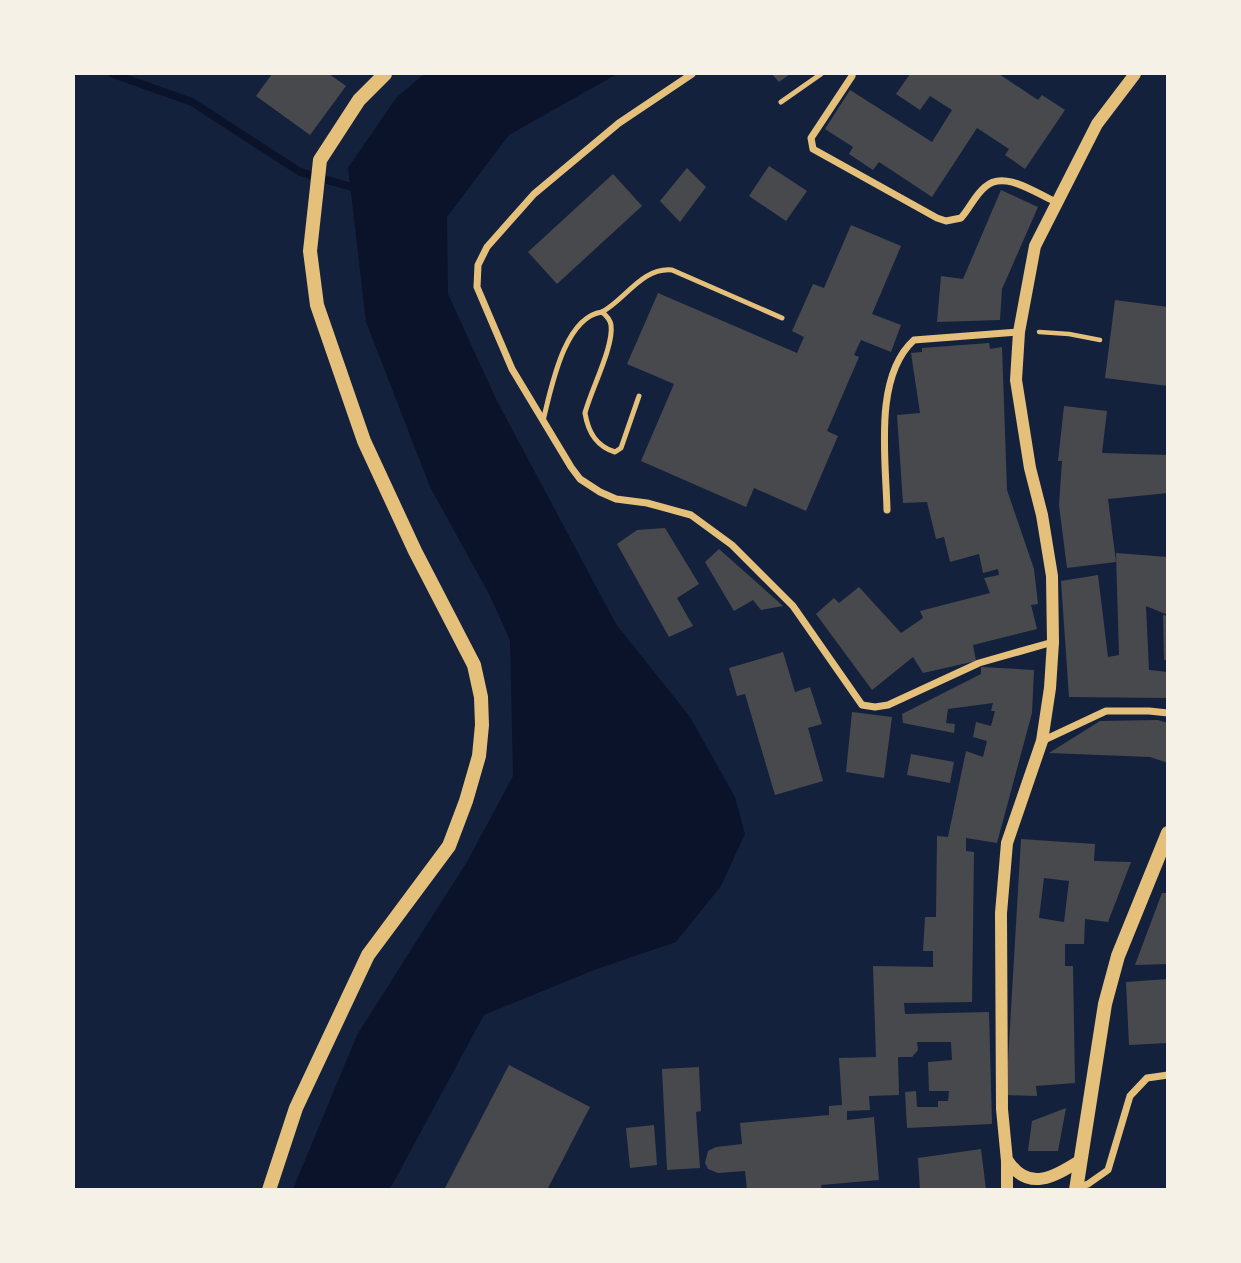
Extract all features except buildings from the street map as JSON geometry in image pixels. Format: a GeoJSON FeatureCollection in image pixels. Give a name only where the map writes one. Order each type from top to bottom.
{"type":"FeatureCollection","features":[{"type":"Feature","properties":{"kind":"main road"},"geometry":{"type":"LineString","coordinates":[[269,1189],[296,1108],[368,955],[449,846],[479,756],[481,697],[474,665],[415,551],[364,441],[317,305],[310,251],[320,160],[359,100],[385,74]]}},
{"type":"Feature","properties":{"kind":"main road"},"geometry":{"type":"LineString","coordinates":[[1076,1189],[1105,1004],[1118,956],[1167,833]]}},
{"type":"Feature","properties":{"kind":"street"},"geometry":{"type":"LineString","coordinates":[[692,74],[619,123],[534,194],[486,247],[478,265],[477,287],[512,369],[571,467],[590,487],[615,499],[647,503],[691,515],[732,545],[793,606],[862,705],[888,705],[979,663],[1053,642]]}},
{"type":"Feature","properties":{"kind":"street"},"geometry":{"type":"LineString","coordinates":[[1007,1189],[1002,1109],[1001,913],[1007,844],[1042,741],[1053,642],[1052,576],[1042,515],[1030,468],[1016,380],[1019,332],[1035,246],[1097,124],[1135,74]]}},
{"type":"Feature","properties":{"kind":"street"},"geometry":{"type":"LineString","coordinates":[[852,76],[811,138],[813,149],[904,201],[946,221],[961,218],[982,189],[994,180],[1004,180],[1056,202]]}},
{"type":"Feature","properties":{"kind":"street"},"geometry":{"type":"LineString","coordinates":[[887,510],[885,412],[900,355],[914,340],[1019,332]]}},
{"type":"Feature","properties":{"kind":"street"},"geometry":{"type":"LineString","coordinates":[[1042,741],[1106,711],[1167,713]]}},
{"type":"Feature","properties":{"kind":"street"},"geometry":{"type":"LineString","coordinates":[[1076,1189],[1108,1170],[1130,1096],[1147,1078],[1167,1075]]}},
{"type":"Feature","properties":{"kind":"street"},"geometry":{"type":"LineString","coordinates":[[1007,1161],[1015,1172],[1034,1180],[1052,1177],[1081,1160]]}},
{"type":"Feature","properties":{"kind":"lane"},"geometry":{"type":"LineString","coordinates":[[781,102],[821,74]]}},
{"type":"Feature","properties":{"kind":"lane"},"geometry":{"type":"LineString","coordinates":[[543,421],[558,368],[576,327],[589,316],[616,303],[629,288],[664,270],[672,270],[782,318]]}},
{"type":"Feature","properties":{"kind":"lane"},"geometry":{"type":"LineString","coordinates":[[602,312],[610,321],[610,338],[585,413],[586,423],[597,443],[615,452],[621,448],[639,397]]}},
{"type":"Feature","properties":{"kind":"path"},"geometry":{"type":"LineString","coordinates":[[1019,332],[1069,334],[1100,340]]}},
{"type":"Feature","properties":{"kind":"water"},"geometry":{"type":"Polygon","coordinates":[[[424,74],[617,74],[509,135],[447,217],[448,294],[497,401],[616,624],[690,717],[735,797],[745,834],[721,886],[676,942],[594,970],[484,1015],[390,1189],[293,1189],[357,1035],[468,860],[513,776],[510,640],[489,594],[430,487],[366,322],[348,168],[396,98],[424,74]]]}},
{"type":"Feature","properties":{"kind":"waterway"},"geometry":{"type":"LineString","coordinates":[[113,74],[192,102],[300,172],[358,189]]}}]}
